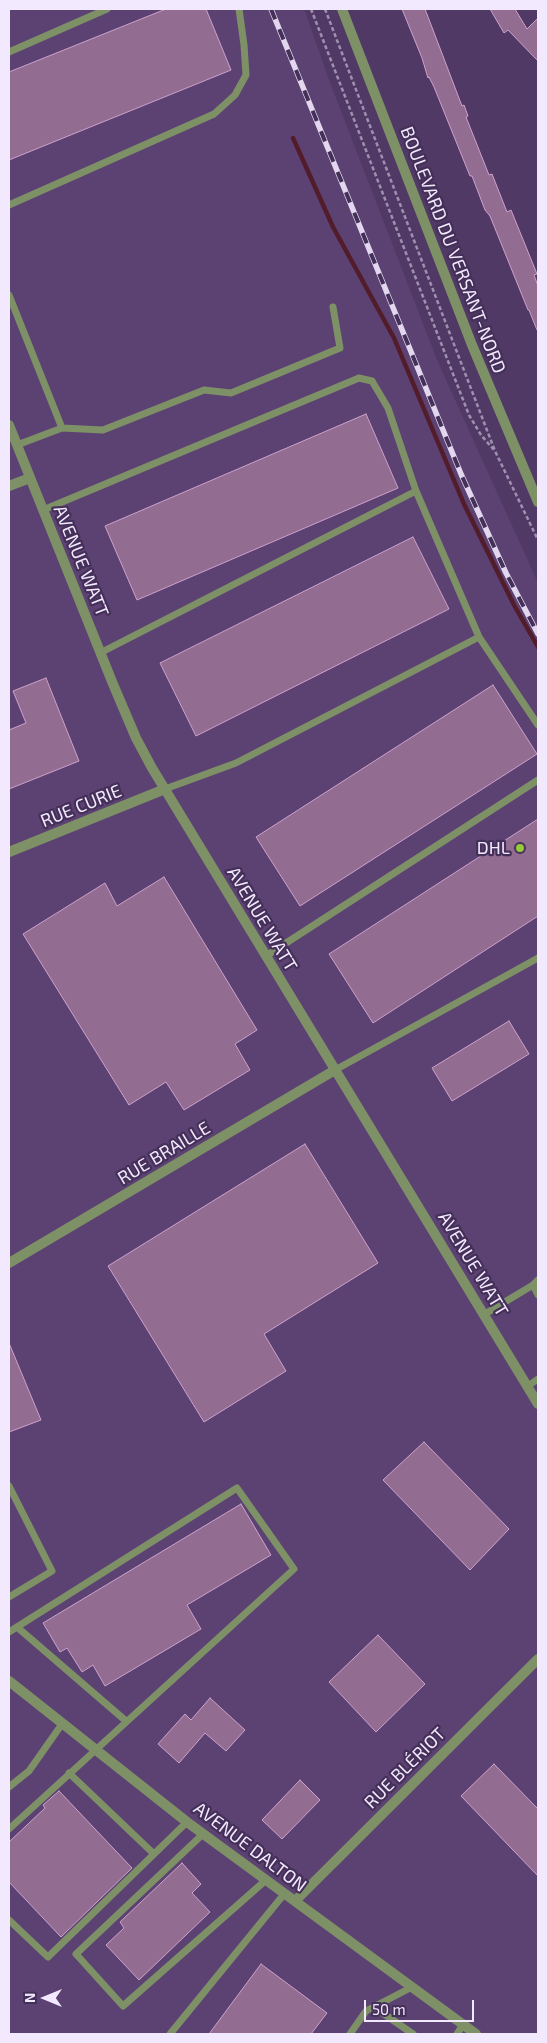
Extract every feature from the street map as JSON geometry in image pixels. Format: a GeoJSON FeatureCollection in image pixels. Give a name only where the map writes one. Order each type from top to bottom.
{"type":"FeatureCollection","features":[{"type":"Feature","properties":{"kind":"street","name":"BOULEVARD DU VERSANT-NORD"},"geometry":{"type":"LineString","coordinates":[[342,9],[472,345],[538,502]]}},
{"type":"Feature","properties":{"kind":"street","name":"AVENUE WATT"},"geometry":{"type":"LineString","coordinates":[[9,425],[136,738],[165,789],[538,1404]]}},
{"type":"Feature","properties":{"kind":"street"},"geometry":{"type":"LineString","coordinates":[[9,486],[30,478]]}},
{"type":"Feature","properties":{"kind":"street","name":"RUE CURIE"},"geometry":{"type":"LineString","coordinates":[[9,852],[165,789]]}},
{"type":"Feature","properties":{"kind":"street","name":"RUE BRAILLE"},"geometry":{"type":"LineString","coordinates":[[9,1263],[335,1070]]}},
{"type":"Feature","properties":{"kind":"street","name":"RUE BLÉRIOT"},"geometry":{"type":"LineString","coordinates":[[295,1901],[538,1659]]}},
{"type":"Feature","properties":{"kind":"street","name":"AVENUE DALTON"},"geometry":{"type":"LineString","coordinates":[[9,1681],[187,1822],[476,2034]]}},
{"type":"Feature","properties":{"kind":"lane"},"geometry":{"type":"LineString","coordinates":[[9,52],[108,9]]}},
{"type":"Feature","properties":{"kind":"lane"},"geometry":{"type":"LineString","coordinates":[[9,205],[214,114],[236,94],[246,75],[239,9]]}},
{"type":"Feature","properties":{"kind":"lane"},"geometry":{"type":"LineString","coordinates":[[9,295],[12,312],[62,428]]}},
{"type":"Feature","properties":{"kind":"lane"},"geometry":{"type":"LineString","coordinates":[[17,445],[62,428],[103,430],[204,390],[231,393],[340,348],[333,307]]}},
{"type":"Feature","properties":{"kind":"lane"},"geometry":{"type":"LineString","coordinates":[[42,510],[359,378],[372,381],[388,408],[416,491],[479,637],[538,725]]}},
{"type":"Feature","properties":{"kind":"lane"},"geometry":{"type":"LineString","coordinates":[[100,653],[416,491]]}},
{"type":"Feature","properties":{"kind":"lane"},"geometry":{"type":"LineString","coordinates":[[165,789],[236,763],[479,637]]}},
{"type":"Feature","properties":{"kind":"lane"},"geometry":{"type":"LineString","coordinates":[[266,956],[538,780]]}},
{"type":"Feature","properties":{"kind":"lane"},"geometry":{"type":"LineString","coordinates":[[335,1070],[538,958]]}},
{"type":"Feature","properties":{"kind":"lane"},"geometry":{"type":"LineString","coordinates":[[485,1314],[536,1282],[538,1294]]}},
{"type":"Feature","properties":{"kind":"lane"},"geometry":{"type":"LineString","coordinates":[[528,1386],[538,1379]]}},
{"type":"Feature","properties":{"kind":"lane"},"geometry":{"type":"LineString","coordinates":[[9,1486],[52,1572],[9,1598]]}},
{"type":"Feature","properties":{"kind":"lane"},"geometry":{"type":"LineString","coordinates":[[9,1632],[237,1488],[294,1569],[9,1829]]}},
{"type":"Feature","properties":{"kind":"lane"},"geometry":{"type":"LineString","coordinates":[[17,1627],[126,1721]]}},
{"type":"Feature","properties":{"kind":"lane"},"geometry":{"type":"LineString","coordinates":[[9,1788],[29,1771],[62,1724]]}},
{"type":"Feature","properties":{"kind":"lane"},"geometry":{"type":"LineString","coordinates":[[70,1773],[154,1854]]}},
{"type":"Feature","properties":{"kind":"lane"},"geometry":{"type":"LineString","coordinates":[[9,1920],[48,1957],[187,1822]]}},
{"type":"Feature","properties":{"kind":"lane"},"geometry":{"type":"LineString","coordinates":[[203,1834],[76,1954],[123,2006],[266,1880]]}},
{"type":"Feature","properties":{"kind":"lane"},"geometry":{"type":"LineString","coordinates":[[170,2034],[284,1893]]}},
{"type":"Feature","properties":{"kind":"lane"},"geometry":{"type":"LineString","coordinates":[[350,2034],[366,2011],[412,1987]]}},
{"type":"Feature","properties":{"kind":"lane"},"geometry":{"type":"LineString","coordinates":[[374,2006],[413,2034]]}},
{"type":"Feature","properties":{"kind":"lane"},"geometry":{"type":"LineString","coordinates":[[457,2034],[463,2025]]}},
{"type":"Feature","properties":{"kind":"path"},"geometry":{"type":"LineString","coordinates":[[311,9],[469,415],[481,435],[495,451]]}},
{"type":"Feature","properties":{"kind":"path"},"geometry":{"type":"LineString","coordinates":[[324,9],[495,451],[538,540]]}},
{"type":"Feature","properties":{"kind":"shaded area"},"geometry":{"type":"Polygon","coordinates":[[[9,9],[304,9],[329,80],[437,360],[538,583],[538,2034],[9,2034],[9,9]]]}},
{"type":"Feature","properties":{"kind":"building"},"geometry":{"type":"Polygon","coordinates":[[[166,9],[206,9],[231,70],[9,160],[9,72],[166,9]]]}},
{"type":"Feature","properties":{"kind":"building"},"geometry":{"type":"Polygon","coordinates":[[[402,9],[425,9],[462,106],[464,105],[468,116],[466,117],[489,175],[492,174],[507,212],[511,210],[537,274],[534,275],[538,286],[538,330],[490,216],[485,210],[472,176],[470,176],[434,87],[428,78],[402,9]]]}},
{"type":"Feature","properties":{"kind":"building"},"geometry":{"type":"Polygon","coordinates":[[[490,9],[515,9],[527,29],[538,18],[538,61],[508,30],[504,33],[490,9]]]}},
{"type":"Feature","properties":{"kind":"building"},"geometry":{"type":"Polygon","coordinates":[[[366,414],[398,488],[137,600],[105,526],[366,414]]]}},
{"type":"Feature","properties":{"kind":"building"},"geometry":{"type":"Polygon","coordinates":[[[413,537],[449,609],[196,736],[160,663],[413,537]]]}},
{"type":"Feature","properties":{"kind":"building"},"geometry":{"type":"Polygon","coordinates":[[[46,678],[79,761],[9,789],[9,730],[26,723],[13,691],[46,678]]]}},
{"type":"Feature","properties":{"kind":"building"},"geometry":{"type":"Polygon","coordinates":[[[493,685],[537,754],[300,906],[256,837],[493,685]]]}},
{"type":"Feature","properties":{"kind":"building"},"geometry":{"type":"Polygon","coordinates":[[[538,819],[538,916],[373,1023],[329,954],[538,819]]]}},
{"type":"Feature","properties":{"kind":"building"},"geometry":{"type":"Polygon","coordinates":[[[164,877],[257,1030],[235,1044],[250,1070],[184,1110],[166,1082],[129,1105],[23,934],[105,883],[117,906],[164,877]]]}},
{"type":"Feature","properties":{"kind":"building"},"geometry":{"type":"Polygon","coordinates":[[[509,1021],[529,1054],[452,1101],[432,1068],[509,1021]]]}},
{"type":"Feature","properties":{"kind":"building"},"geometry":{"type":"Polygon","coordinates":[[[305,1144],[378,1263],[264,1334],[286,1371],[204,1422],[108,1266],[305,1144]]]}},
{"type":"Feature","properties":{"kind":"building"},"geometry":{"type":"Polygon","coordinates":[[[9,1343],[41,1420],[9,1432],[9,1343]]]}},
{"type":"Feature","properties":{"kind":"building"},"geometry":{"type":"Polygon","coordinates":[[[424,1442],[509,1529],[470,1570],[383,1480],[424,1442]]]}},
{"type":"Feature","properties":{"kind":"building"},"geometry":{"type":"Polygon","coordinates":[[[241,1504],[271,1555],[187,1605],[201,1629],[105,1686],[93,1665],[82,1672],[67,1648],[60,1652],[43,1623],[241,1504]]]}},
{"type":"Feature","properties":{"kind":"building"},"geometry":{"type":"Polygon","coordinates":[[[378,1635],[425,1684],[376,1732],[329,1682],[378,1635]]]}},
{"type":"Feature","properties":{"kind":"building"},"geometry":{"type":"Polygon","coordinates":[[[210,1698],[245,1730],[226,1751],[205,1733],[179,1763],[158,1744],[185,1714],[191,1720],[210,1698]]]}},
{"type":"Feature","properties":{"kind":"building"},"geometry":{"type":"Polygon","coordinates":[[[494,1764],[538,1809],[538,1876],[461,1796],[494,1764]]]}},
{"type":"Feature","properties":{"kind":"building"},"geometry":{"type":"Polygon","coordinates":[[[300,1780],[320,1800],[282,1839],[262,1820],[300,1780]]]}},
{"type":"Feature","properties":{"kind":"building"},"geometry":{"type":"Polygon","coordinates":[[[59,1791],[132,1868],[61,1937],[9,1882],[9,1842],[45,1808],[43,1805],[59,1791]]]}},
{"type":"Feature","properties":{"kind":"building"},"geometry":{"type":"Polygon","coordinates":[[[182,1863],[201,1884],[192,1893],[210,1912],[139,1980],[106,1945],[124,1928],[120,1922],[182,1863]]]}},
{"type":"Feature","properties":{"kind":"building"},"geometry":{"type":"Polygon","coordinates":[[[261,1964],[327,2013],[311,2034],[209,2034],[261,1964]]]}},
{"type":"Feature","properties":{"kind":"waterway"},"geometry":{"type":"LineString","coordinates":[[293,138],[333,227],[394,338],[464,504],[514,605],[538,647]]}},
{"type":"Feature","properties":{"kind":"railway"},"geometry":{"type":"LineString","coordinates":[[271,9],[461,474],[506,573],[538,634]]}},
{"type":"Feature","properties":{"kind":"place","name":"DHL"},"geometry":{"type":"Point","coordinates":[520,848]}}]}
